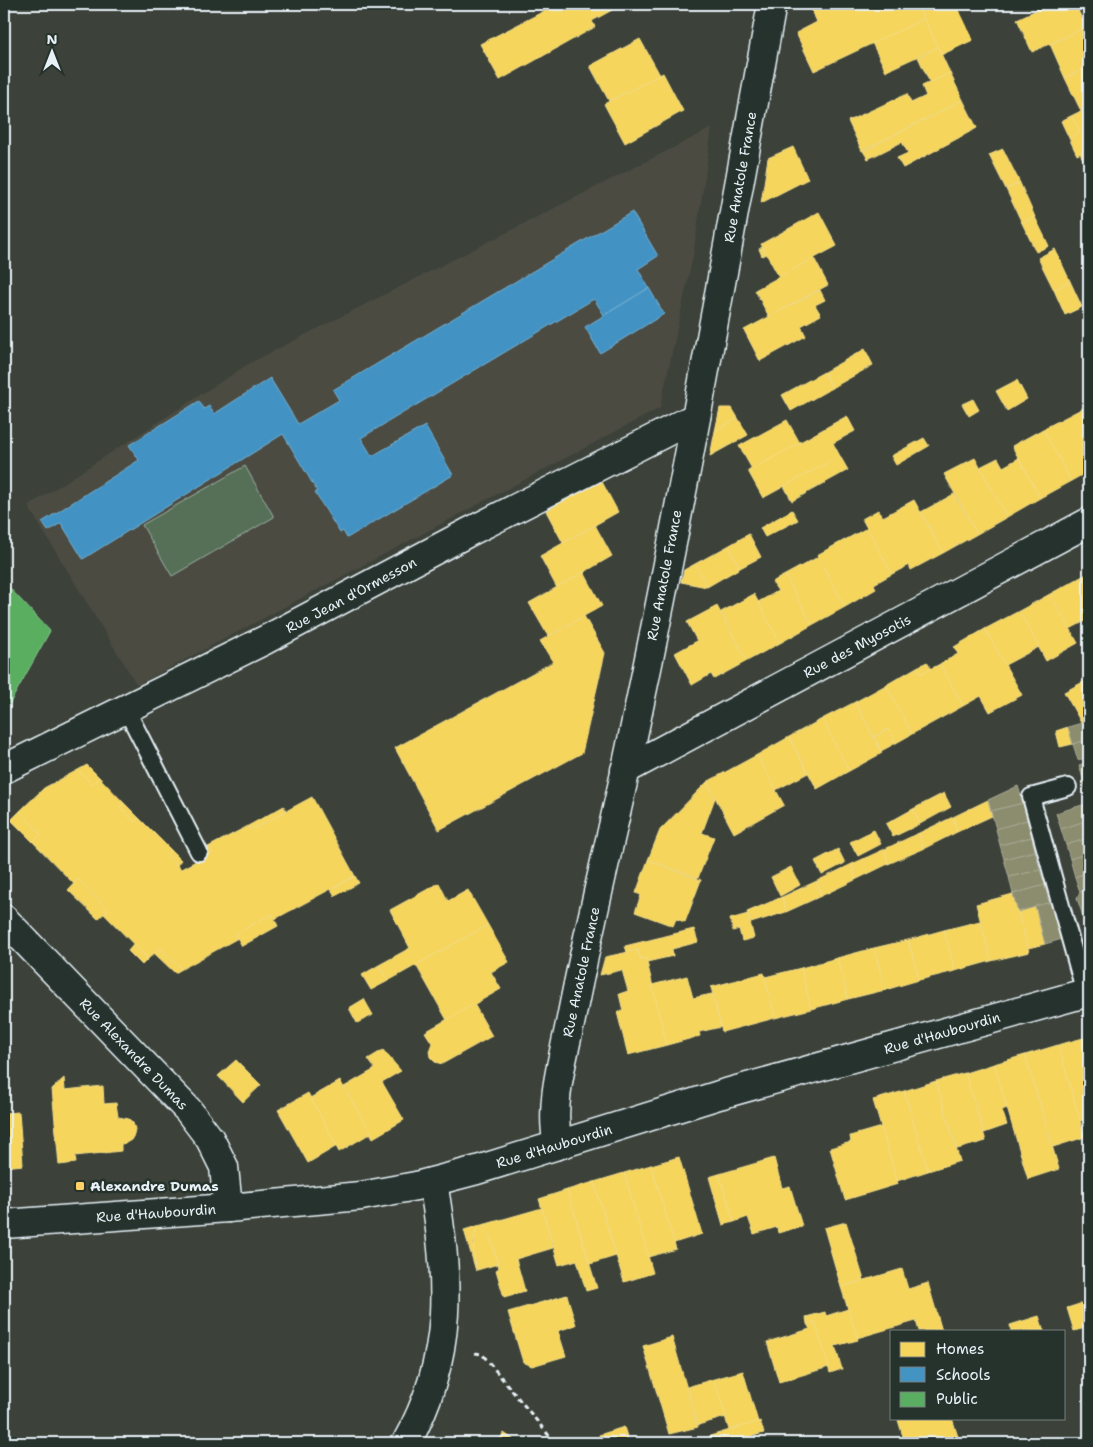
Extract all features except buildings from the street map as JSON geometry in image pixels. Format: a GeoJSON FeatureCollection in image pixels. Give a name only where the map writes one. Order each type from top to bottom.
{"type":"FeatureCollection","features":[{"type":"Feature","properties":{"kind":"street","name":"Rue Anatole France"},"geometry":{"type":"LineString","coordinates":[[558,1145],[554,1125],[555,1102],[577,987],[625,770],[696,417],[772,4]]}},
{"type":"Feature","properties":{"kind":"street","name":"Rue Jean d'Ormesson"},"geometry":{"type":"LineString","coordinates":[[4,769],[265,640],[469,532],[696,417]]}},
{"type":"Feature","properties":{"kind":"street","name":"Rue des Myosotis"},"geometry":{"type":"LineString","coordinates":[[625,770],[1089,522]]}},
{"type":"Feature","properties":{"kind":"street","name":"Rue Alexandre Dumas"},"geometry":{"type":"LineString","coordinates":[[4,919],[188,1110],[210,1138],[224,1167],[228,1208]]}},
{"type":"Feature","properties":{"kind":"street","name":"Rue d'Haubourdin"},"geometry":{"type":"LineString","coordinates":[[4,1224],[228,1208],[361,1196],[432,1182],[719,1095],[1087,992]]}},
{"type":"Feature","properties":{"kind":"street"},"geometry":{"type":"LineString","coordinates":[[406,1443],[430,1392],[441,1348],[445,1316],[444,1273],[438,1215],[432,1182]]}},
{"type":"Feature","properties":{"kind":"lane"},"geometry":{"type":"LineString","coordinates":[[126,709],[199,852]]}},
{"type":"Feature","properties":{"kind":"lane"},"geometry":{"type":"LineString","coordinates":[[1068,787],[1031,797],[1087,992]]}},
{"type":"Feature","properties":{"kind":"path"},"geometry":{"type":"LineString","coordinates":[[441,1348],[482,1354],[555,1443]]}},
{"type":"Feature","properties":{"kind":"shaded area"},"geometry":{"type":"Polygon","coordinates":[[[712,128],[693,256],[660,408],[137,685],[28,506],[250,363],[712,128]]]}},
{"type":"Feature","properties":{"kind":"green space"},"geometry":{"type":"Polygon","coordinates":[[[245,466],[274,517],[172,576],[142,525],[245,466]]]}},
{"type":"Feature","properties":{"kind":"place","name":"Alexandre Dumas"},"geometry":{"type":"Point","coordinates":[80,1186]}}]}
